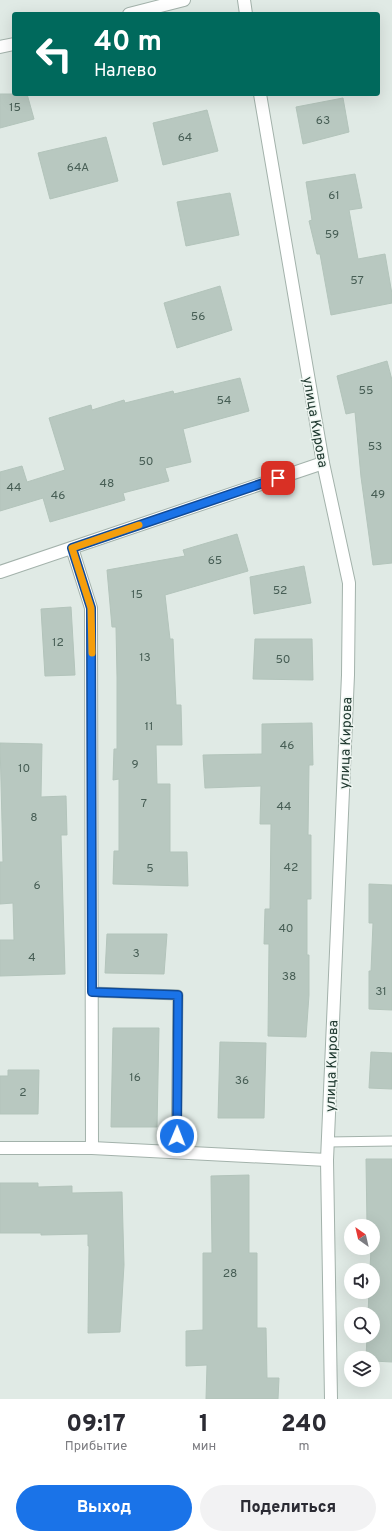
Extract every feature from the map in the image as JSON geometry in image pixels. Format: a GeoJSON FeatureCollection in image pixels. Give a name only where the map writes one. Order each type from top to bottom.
{"type":"FeatureCollection","features":[{"type":"Feature","properties":{"kind":"street"},"geometry":{"type":"LineString","coordinates":[[137,12],[184,0]]}},
{"type":"Feature","properties":{"kind":"street"},"geometry":{"type":"LineString","coordinates":[[244,0],[246,12]]}},
{"type":"Feature","properties":{"kind":"street"},"geometry":{"type":"LineString","coordinates":[[0,47],[12,44]]}},
{"type":"Feature","properties":{"kind":"street","name":"улица Кирова"},"geometry":{"type":"LineString","coordinates":[[260,96],[322,463],[349,583],[348,682],[327,1160],[331,1399]]}},
{"type":"Feature","properties":{"kind":"street"},"geometry":{"type":"LineString","coordinates":[[0,572],[322,463]]}},
{"type":"Feature","properties":{"kind":"street"},"geometry":{"type":"LineString","coordinates":[[72,548],[91,608],[92,1148]]}},
{"type":"Feature","properties":{"kind":"street"},"geometry":{"type":"LineString","coordinates":[[0,1148],[92,1148],[327,1160]]}},
{"type":"Feature","properties":{"kind":"lane"},"geometry":{"type":"LineString","coordinates":[[92,992],[178,995],[176,1152]]}},
{"type":"Feature","properties":{"kind":"lane"},"geometry":{"type":"LineString","coordinates":[[328,1142],[392,1141]]}},
{"type":"Feature","properties":{"kind":"building"},"geometry":{"type":"Polygon","coordinates":[[[0,94],[28,96],[34,119],[0,128],[0,94]]]}},
{"type":"Feature","properties":{"kind":"building"},"geometry":{"type":"Polygon","coordinates":[[[343,98],[349,132],[303,144],[296,107],[343,98]]]}},
{"type":"Feature","properties":{"kind":"building"},"geometry":{"type":"Polygon","coordinates":[[[207,110],[218,151],[163,165],[153,123],[207,110]]]}},
{"type":"Feature","properties":{"kind":"building"},"geometry":{"type":"Polygon","coordinates":[[[106,137],[118,181],[50,199],[38,153],[106,137]]]}},
{"type":"Feature","properties":{"kind":"building"},"geometry":{"type":"Polygon","coordinates":[[[355,174],[362,208],[349,210],[358,259],[385,254],[392,294],[392,303],[331,315],[320,254],[317,254],[309,221],[312,220],[306,182],[355,174]]]}},
{"type":"Feature","properties":{"kind":"building"},"geometry":{"type":"Polygon","coordinates":[[[230,193],[239,235],[186,246],[177,202],[230,193]]]}},
{"type":"Feature","properties":{"kind":"building"},"geometry":{"type":"Polygon","coordinates":[[[220,286],[232,330],[177,348],[164,303],[220,286]]]}},
{"type":"Feature","properties":{"kind":"building"},"geometry":{"type":"Polygon","coordinates":[[[387,361],[392,380],[392,563],[373,565],[361,477],[355,412],[346,414],[337,376],[387,361]]]}},
{"type":"Feature","properties":{"kind":"building"},"geometry":{"type":"Polygon","coordinates":[[[240,378],[249,411],[183,429],[191,462],[165,468],[169,481],[123,493],[125,500],[50,522],[43,498],[0,511],[0,472],[22,466],[27,482],[65,470],[49,418],[91,405],[92,410],[124,400],[125,403],[173,391],[174,394],[240,378]]]}},
{"type":"Feature","properties":{"kind":"building"},"geometry":{"type":"Polygon","coordinates":[[[237,534],[248,571],[165,595],[170,639],[173,639],[176,705],[181,705],[182,745],[156,745],[157,784],[170,784],[170,852],[187,852],[188,886],[113,884],[114,851],[119,851],[119,779],[113,780],[114,749],[117,749],[116,627],[112,627],[107,570],[185,556],[183,550],[237,534]]]}},
{"type":"Feature","properties":{"kind":"building"},"geometry":{"type":"Polygon","coordinates":[[[304,566],[311,603],[254,614],[250,577],[304,566]]]}},
{"type":"Feature","properties":{"kind":"building"},"geometry":{"type":"Polygon","coordinates":[[[71,607],[75,675],[45,676],[41,609],[71,607]]]}},
{"type":"Feature","properties":{"kind":"building"},"geometry":{"type":"Polygon","coordinates":[[[255,639],[312,639],[313,680],[253,679],[255,639]]]}},
{"type":"Feature","properties":{"kind":"building"},"geometry":{"type":"Polygon","coordinates":[[[312,723],[313,765],[309,765],[308,835],[311,835],[311,899],[307,899],[309,995],[306,1037],[268,1036],[269,944],[264,944],[265,909],[270,909],[271,824],[260,824],[261,786],[205,788],[203,755],[262,754],[262,724],[312,723]]]}},
{"type":"Feature","properties":{"kind":"building"},"geometry":{"type":"Polygon","coordinates":[[[0,743],[42,744],[41,797],[66,796],[67,835],[61,835],[65,974],[0,976],[0,940],[14,940],[13,903],[0,904],[0,862],[3,862],[0,743]]]}},
{"type":"Feature","properties":{"kind":"building"},"geometry":{"type":"Polygon","coordinates":[[[369,884],[392,885],[392,1010],[369,1009],[369,971],[371,971],[373,923],[369,923],[369,884]]]}},
{"type":"Feature","properties":{"kind":"building"},"geometry":{"type":"Polygon","coordinates":[[[107,934],[167,934],[164,974],[105,973],[107,934]]]}},
{"type":"Feature","properties":{"kind":"building"},"geometry":{"type":"Polygon","coordinates":[[[113,1028],[159,1028],[157,1127],[111,1127],[113,1028]]]}},
{"type":"Feature","properties":{"kind":"building"},"geometry":{"type":"Polygon","coordinates":[[[220,1042],[266,1043],[264,1118],[218,1118],[220,1042]]]}},
{"type":"Feature","properties":{"kind":"building"},"geometry":{"type":"Polygon","coordinates":[[[371,1052],[392,1053],[392,1089],[369,1088],[371,1052]]]}},
{"type":"Feature","properties":{"kind":"building"},"geometry":{"type":"Polygon","coordinates":[[[8,1070],[39,1070],[38,1114],[0,1114],[0,1076],[8,1076],[8,1070]]]}},
{"type":"Feature","properties":{"kind":"building"},"geometry":{"type":"Polygon","coordinates":[[[366,1159],[392,1159],[392,1362],[380,1361],[380,1351],[366,1351],[367,1343],[380,1343],[380,1307],[368,1307],[369,1299],[380,1299],[380,1263],[370,1263],[371,1255],[380,1255],[380,1219],[367,1219],[366,1159]]]}},
{"type":"Feature","properties":{"kind":"building"},"geometry":{"type":"Polygon","coordinates":[[[249,1175],[249,1253],[257,1253],[257,1328],[266,1328],[267,1378],[279,1378],[278,1399],[206,1399],[207,1365],[186,1366],[186,1331],[203,1330],[203,1253],[212,1253],[211,1176],[249,1175]]]}},
{"type":"Feature","properties":{"kind":"building"},"geometry":{"type":"Polygon","coordinates":[[[0,1183],[38,1183],[38,1187],[72,1186],[72,1193],[122,1192],[124,1265],[120,1332],[88,1333],[88,1234],[41,1235],[41,1233],[0,1233],[0,1183]]]}},
{"type":"Feature","properties":{"kind":"slow traffic"},"geometry":{"type":"LineString","coordinates":[[92,653],[91,608],[72,548],[139,525]]}},
{"type":"Feature","properties":{"kind":"route"},"geometry":{"type":"LineString","coordinates":[[177,1136],[178,995],[92,992],[91,608],[72,548],[278,478]]}}]}
